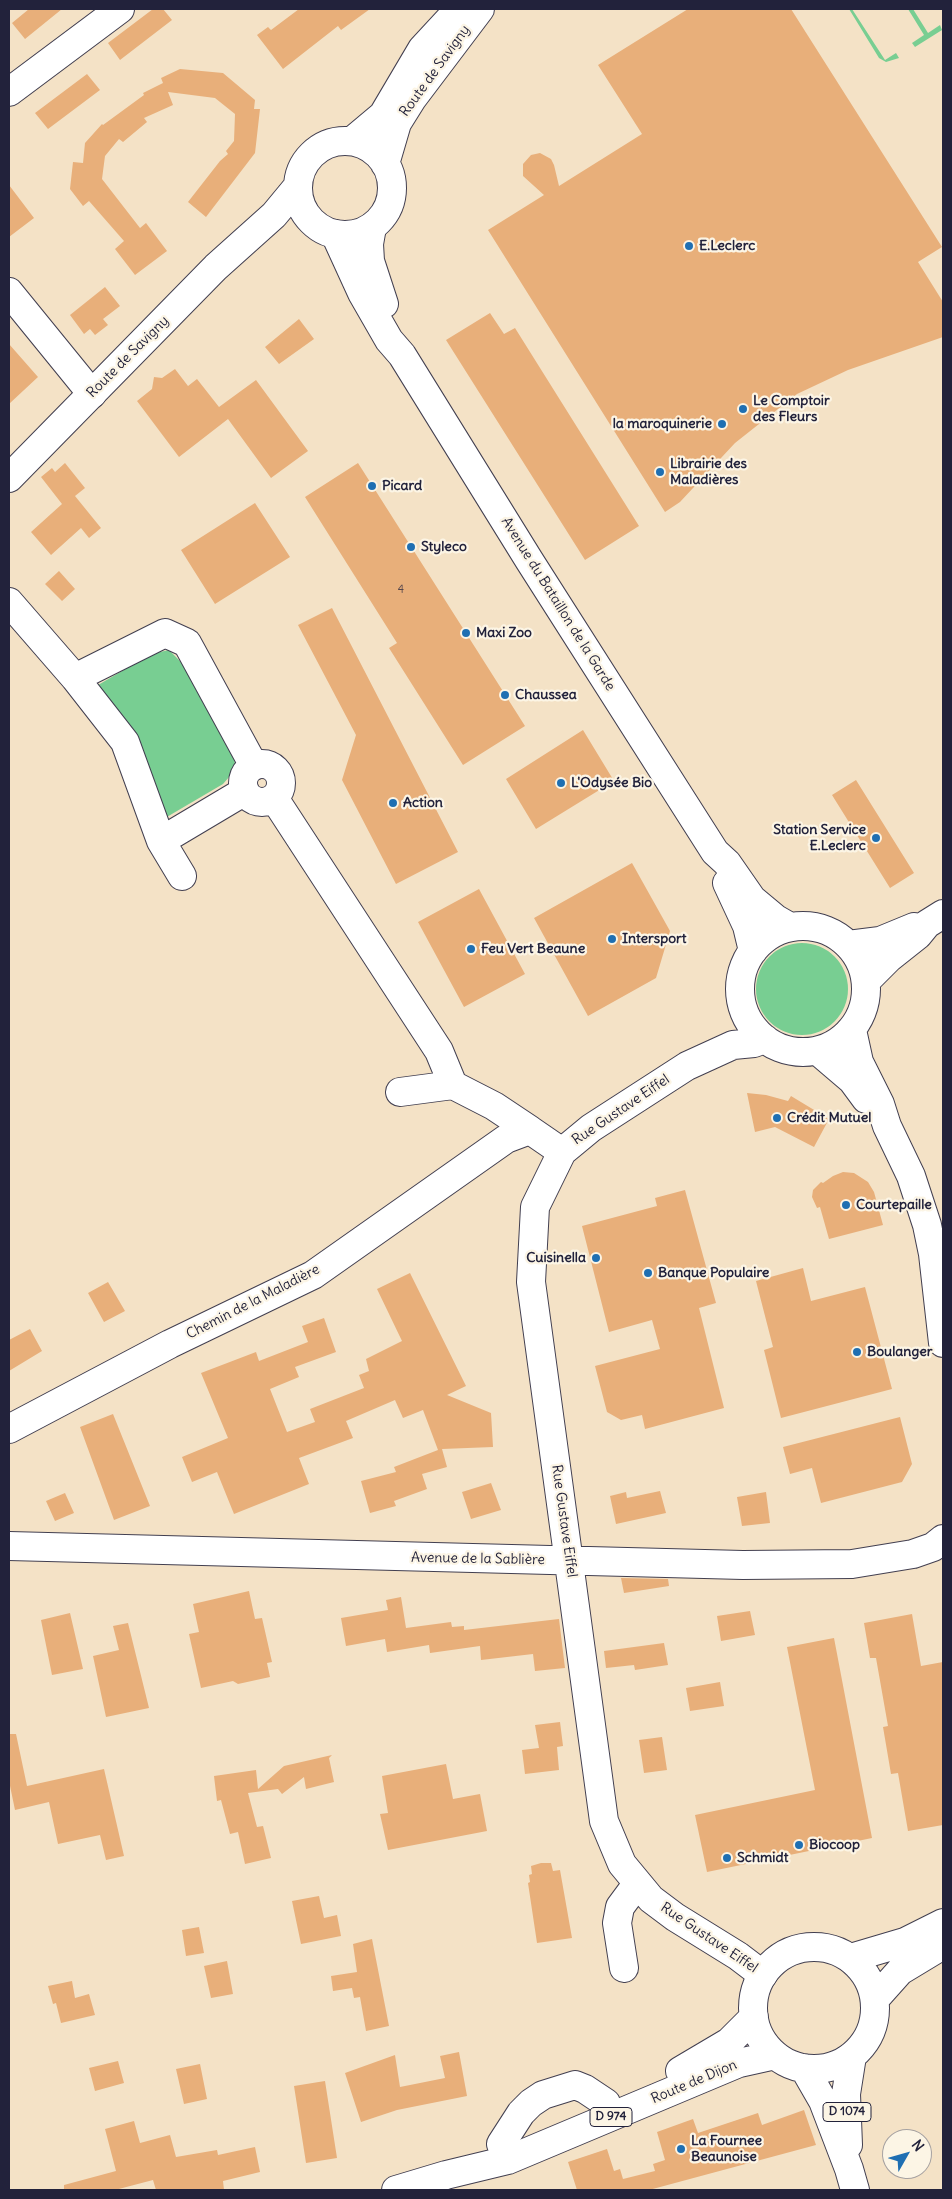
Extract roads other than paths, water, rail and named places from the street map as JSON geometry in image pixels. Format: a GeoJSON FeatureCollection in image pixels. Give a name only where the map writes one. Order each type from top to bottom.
{"type":"FeatureCollection","features":[{"type":"Feature","properties":{"kind":"street"},"geometry":{"type":"LineString","coordinates":[[9,92],[120,9]]}},
{"type":"Feature","properties":{"kind":"street","name":"Route de Savigny"},"geometry":{"type":"LineString","coordinates":[[352,141],[383,115],[417,63],[459,9]]}},
{"type":"Feature","properties":{"kind":"street","name":"Route de Savigny"},"geometry":{"type":"LineString","coordinates":[[386,164],[397,123],[417,63],[480,9]]}},
{"type":"Feature","properties":{"kind":"street"},"geometry":{"type":"LineString","coordinates":[[337,141],[352,141],[371,149],[386,164],[392,186],[390,198],[387,209],[372,227],[354,234],[325,229],[300,205],[298,179],[303,166],[312,154],[324,146],[337,141]]}},
{"type":"Feature","properties":{"kind":"street","name":"Route de Savigny"},"geometry":{"type":"LineString","coordinates":[[9,478],[216,267],[289,199],[298,186]]}},
{"type":"Feature","properties":{"kind":"street","name":"Avenue du Bataillon de la Garde"},"geometry":{"type":"LineString","coordinates":[[372,227],[369,244],[370,261],[375,281],[398,335],[402,355]]}},
{"type":"Feature","properties":{"kind":"street","name":"Route de Savigny"},"geometry":{"type":"LineString","coordinates":[[249,238],[281,228],[325,229]]}},
{"type":"Feature","properties":{"kind":"street","name":"Avenue du Bataillon de la Garde"},"geometry":{"type":"LineString","coordinates":[[325,229],[389,340],[402,355],[529,560],[715,852],[727,863],[752,899],[776,919],[790,927]]}},
{"type":"Feature","properties":{"kind":"street"},"geometry":{"type":"LineString","coordinates":[[9,292],[92,394]]}},
{"type":"Feature","properties":{"kind":"street"},"geometry":{"type":"LineString","coordinates":[[9,602],[75,678],[125,742],[161,841],[182,876]]}},
{"type":"Feature","properties":{"kind":"street"},"geometry":{"type":"LineString","coordinates":[[75,678],[165,633],[187,643],[254,766]]}},
{"type":"Feature","properties":{"kind":"street"},"geometry":{"type":"LineString","coordinates":[[260,764],[272,766],[280,776],[281,788],[269,802],[256,802],[250,798],[243,788],[245,775],[254,766],[260,764]]}},
{"type":"Feature","properties":{"kind":"street"},"geometry":{"type":"LineString","coordinates":[[161,841],[245,791]]}},
{"type":"Feature","properties":{"kind":"street"},"geometry":{"type":"LineString","coordinates":[[274,798],[439,1050],[453,1085]]}},
{"type":"Feature","properties":{"kind":"street","name":"Avenue du Bataillon de la Garde"},"geometry":{"type":"LineString","coordinates":[[715,852],[718,868],[741,910],[753,951]]}},
{"type":"Feature","properties":{"kind":"street"},"geometry":{"type":"LineString","coordinates":[[848,945],[880,941],[935,919]]}},
{"type":"Feature","properties":{"kind":"street"},"geometry":{"type":"LineString","coordinates":[[866,981],[889,958],[935,919]]}},
{"type":"Feature","properties":{"kind":"street"},"geometry":{"type":"LineString","coordinates":[[806,926],[836,935],[848,945],[860,962],[866,981],[863,1007],[852,1030],[836,1043],[818,1051],[799,1052],[781,1048],[764,1039],[752,1027],[740,995],[741,979],[745,964],[763,940],[776,932],[790,927],[806,926]]}},
{"type":"Feature","properties":{"kind":"street","name":"Rue Gustave Eiffel"},"geometry":{"type":"LineString","coordinates":[[687,1066],[723,1030],[740,995]]}},
{"type":"Feature","properties":{"kind":"street"},"geometry":{"type":"LineString","coordinates":[[852,1030],[859,1062],[880,1104],[887,1126],[911,1176],[927,1225],[933,1254],[943,1343]]}},
{"type":"Feature","properties":{"kind":"street","name":"Rue Gustave Eiffel"},"geometry":{"type":"LineString","coordinates":[[763,1975],[738,1956],[675,1917],[651,1899],[622,1864],[604,1821],[531,1282],[535,1207],[562,1152],[590,1128],[687,1066],[733,1045],[754,1043],[764,1039]]}},
{"type":"Feature","properties":{"kind":"street"},"geometry":{"type":"LineString","coordinates":[[818,1051],[852,1080],[872,1109],[887,1126]]}},
{"type":"Feature","properties":{"kind":"street"},"geometry":{"type":"LineString","coordinates":[[400,1092],[453,1085],[494,1106],[562,1152]]}},
{"type":"Feature","properties":{"kind":"street","name":"Chemin de la Maladière"},"geometry":{"type":"LineString","coordinates":[[9,1429],[170,1344],[313,1275],[506,1139],[530,1130]]}},
{"type":"Feature","properties":{"kind":"street","name":"Avenue de la Sablière"},"geometry":{"type":"LineString","coordinates":[[9,1546],[743,1566],[852,1564],[913,1554],[933,1547],[943,1539]]}},
{"type":"Feature","properties":{"kind":"street"},"geometry":{"type":"LineString","coordinates":[[624,1968],[617,1923],[620,1907],[637,1884]]}},
{"type":"Feature","properties":{"kind":"street"},"geometry":{"type":"LineString","coordinates":[[851,1958],[905,1942],[943,1923]]}},
{"type":"Feature","properties":{"kind":"street"},"geometry":{"type":"LineString","coordinates":[[875,1999],[900,1970],[943,1945]]}},
{"type":"Feature","properties":{"kind":"street"},"geometry":{"type":"LineString","coordinates":[[824,1947],[838,1951],[851,1958],[862,1970],[870,1984],[875,1999],[875,2015],[871,2030],[863,2044],[852,2056],[838,2064],[821,2068],[804,2068],[789,2063],[775,2055],[765,2044],[758,2031],[754,2017],[755,1995],[763,1975],[783,1955],[796,1949],[824,1947]]}},
{"type":"Feature","properties":{"kind":"street","name":"Route de Dijon"},"geometry":{"type":"LineString","coordinates":[[446,2175],[501,2144],[665,2078],[711,2054],[742,2032],[754,2017]]}},
{"type":"Feature","properties":{"kind":"street","name":"Route de Dijon"},"geometry":{"type":"LineString","coordinates":[[396,2190],[446,2175],[508,2160],[739,2063],[775,2055]]}},
{"type":"Feature","properties":{"kind":"street","name":"D 1074"},"geometry":{"type":"LineString","coordinates":[[852,2056],[846,2094],[852,2180]]}},
{"type":"Feature","properties":{"kind":"street","name":"D 1074"},"geometry":{"type":"LineString","coordinates":[[804,2068],[823,2101],[852,2180]]}},
{"type":"Feature","properties":{"kind":"place","name":"E.Leclerc"},"geometry":{"type":"Point","coordinates":[689,246]}},
{"type":"Feature","properties":{"kind":"place","name":"Le Comptoir des Fleurs"},"geometry":{"type":"Point","coordinates":[743,409]}},
{"type":"Feature","properties":{"kind":"place","name":"la maroquinerie"},"geometry":{"type":"Point","coordinates":[722,424]}},
{"type":"Feature","properties":{"kind":"place","name":"Librairie des Maladières"},"geometry":{"type":"Point","coordinates":[660,472]}},
{"type":"Feature","properties":{"kind":"place","name":"Picard"},"geometry":{"type":"Point","coordinates":[372,486]}},
{"type":"Feature","properties":{"kind":"place","name":"Styleco"},"geometry":{"type":"Point","coordinates":[411,547]}},
{"type":"Feature","properties":{"kind":"place","name":"Maxi Zoo"},"geometry":{"type":"Point","coordinates":[466,633]}},
{"type":"Feature","properties":{"kind":"place","name":"Chaussea"},"geometry":{"type":"Point","coordinates":[505,695]}},
{"type":"Feature","properties":{"kind":"place","name":"L'Odysée Bio"},"geometry":{"type":"Point","coordinates":[561,783]}},
{"type":"Feature","properties":{"kind":"place","name":"Action"},"geometry":{"type":"Point","coordinates":[393,803]}},
{"type":"Feature","properties":{"kind":"place","name":"Station Service E.Leclerc"},"geometry":{"type":"Point","coordinates":[876,838]}},
{"type":"Feature","properties":{"kind":"place","name":"Intersport"},"geometry":{"type":"Point","coordinates":[612,939]}},
{"type":"Feature","properties":{"kind":"place","name":"Feu Vert Beaune"},"geometry":{"type":"Point","coordinates":[471,949]}},
{"type":"Feature","properties":{"kind":"place","name":"Crédit Mutuel"},"geometry":{"type":"Point","coordinates":[777,1118]}},
{"type":"Feature","properties":{"kind":"place","name":"Courtepaille"},"geometry":{"type":"Point","coordinates":[846,1205]}},
{"type":"Feature","properties":{"kind":"place","name":"Cuisinella"},"geometry":{"type":"Point","coordinates":[596,1258]}},
{"type":"Feature","properties":{"kind":"place","name":"Banque Populaire"},"geometry":{"type":"Point","coordinates":[648,1273]}},
{"type":"Feature","properties":{"kind":"place","name":"Boulanger"},"geometry":{"type":"Point","coordinates":[857,1352]}},
{"type":"Feature","properties":{"kind":"place","name":"Biocoop"},"geometry":{"type":"Point","coordinates":[799,1845]}},
{"type":"Feature","properties":{"kind":"place","name":"Schmidt"},"geometry":{"type":"Point","coordinates":[727,1858]}},
{"type":"Feature","properties":{"kind":"place","name":"La Fournee Beaunoise"},"geometry":{"type":"Point","coordinates":[681,2149]}}]}
